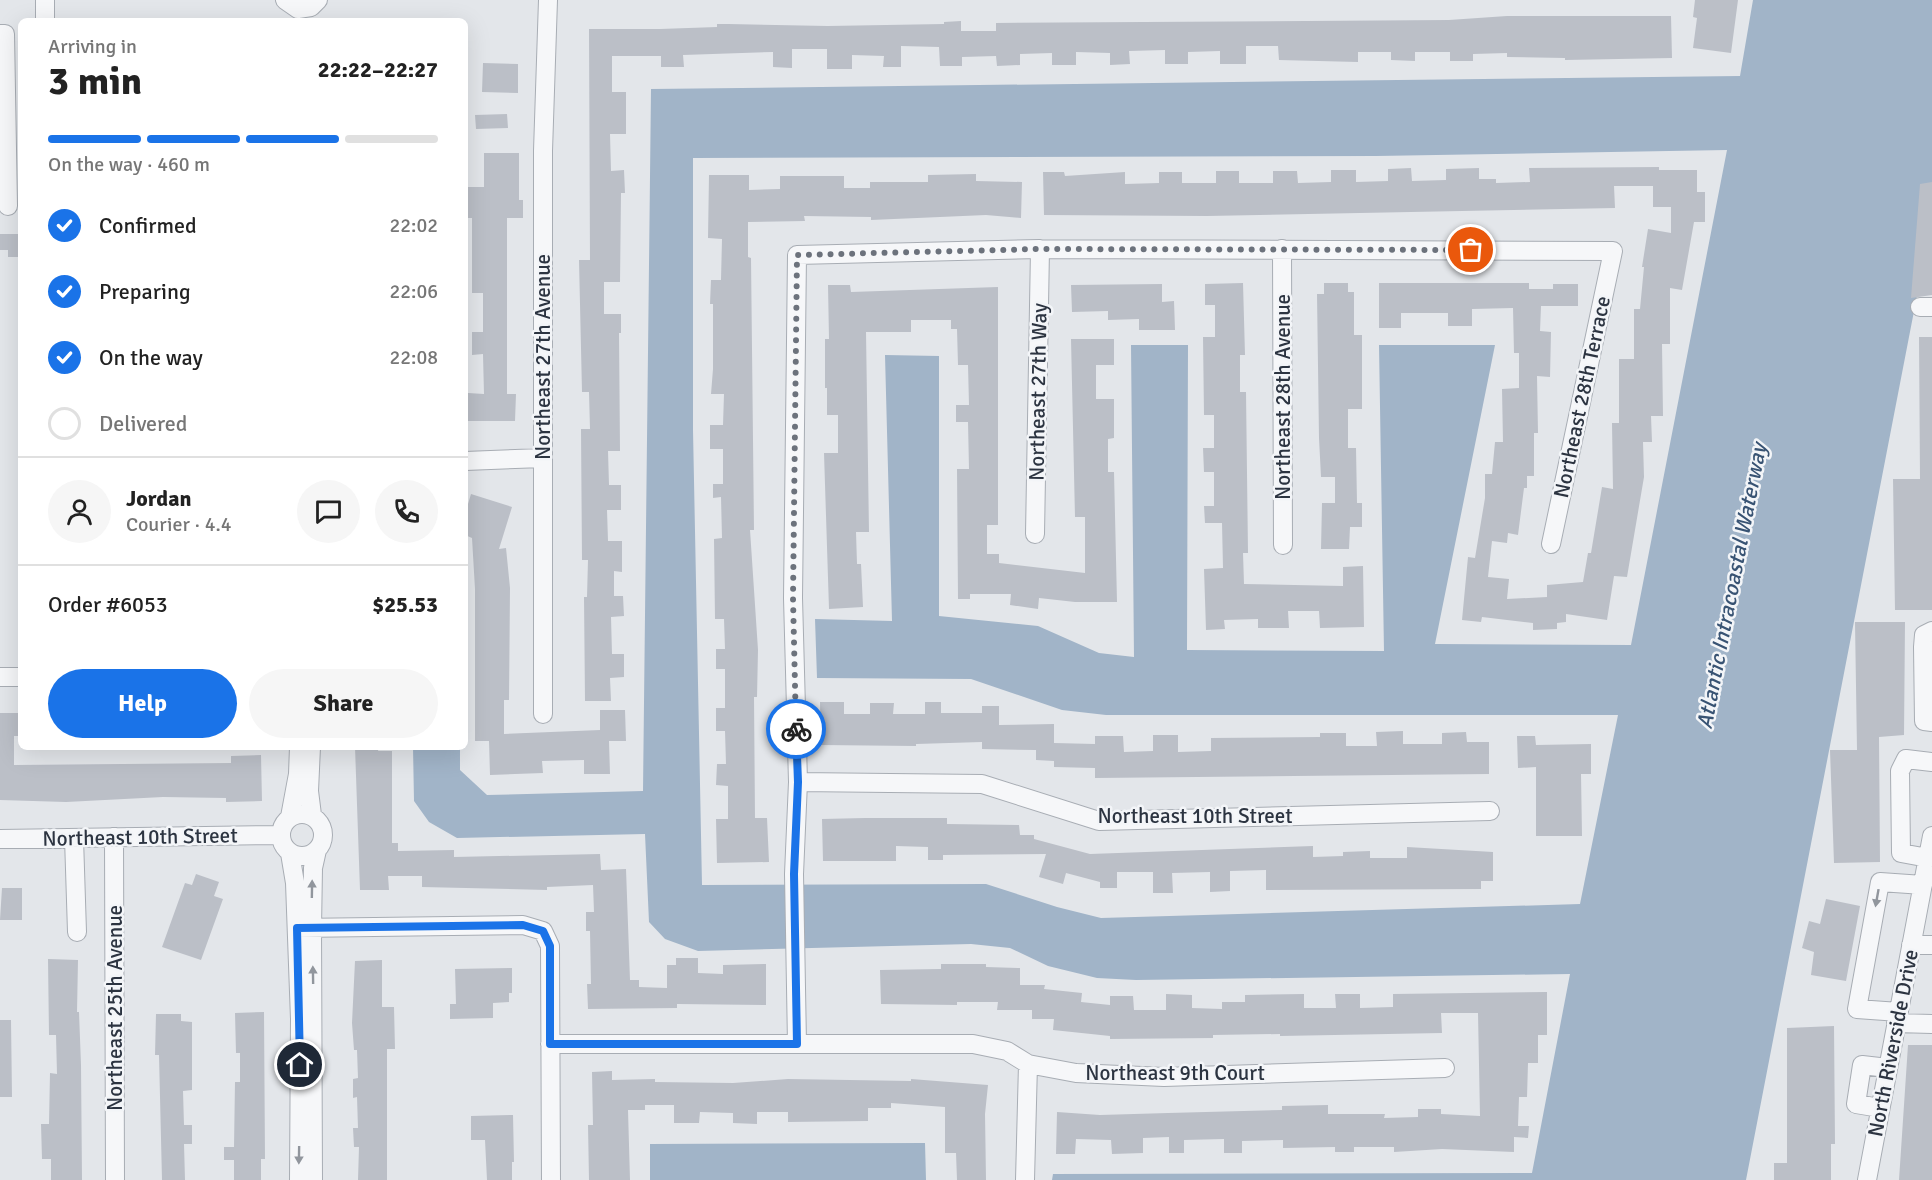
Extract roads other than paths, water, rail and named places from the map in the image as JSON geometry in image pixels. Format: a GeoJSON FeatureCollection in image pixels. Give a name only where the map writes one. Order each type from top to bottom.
{"type":"FeatureCollection","features":[{"type":"Feature","properties":{"kind":"street"},"geometry":{"type":"LineString","coordinates":[[45,0],[45,18]]}},
{"type":"Feature","properties":{"kind":"street","name":"Northeast 27th Avenue"},"geometry":{"type":"LineString","coordinates":[[543,714],[543,151],[548,0]]}},
{"type":"Feature","properties":{"kind":"street"},"geometry":{"type":"LineString","coordinates":[[290,9],[313,9]]}},
{"type":"Feature","properties":{"kind":"street"},"geometry":{"type":"LineString","coordinates":[[0,34],[5,34],[10,206]]}},
{"type":"Feature","properties":{"kind":"street"},"geometry":{"type":"LineString","coordinates":[[797,1044],[794,874],[798,782],[793,598],[797,255],[1040,249],[1282,249]]}},
{"type":"Feature","properties":{"kind":"street","name":"Northeast 27th Way"},"geometry":{"type":"LineString","coordinates":[[1035,534],[1040,249]]}},
{"type":"Feature","properties":{"kind":"street","name":"Northeast 28th Terrace"},"geometry":{"type":"LineString","coordinates":[[1282,249],[1612,251],[1551,544]]}},
{"type":"Feature","properties":{"kind":"street","name":"Northeast 28th Avenue"},"geometry":{"type":"LineString","coordinates":[[1282,249],[1283,545]]}},
{"type":"Feature","properties":{"kind":"street"},"geometry":{"type":"LineString","coordinates":[[468,461],[543,458]]}},
{"type":"Feature","properties":{"kind":"street"},"geometry":{"type":"LineString","coordinates":[[1932,631],[1924,635],[1923,651],[1924,721],[1932,722]]}},
{"type":"Feature","properties":{"kind":"street"},"geometry":{"type":"LineString","coordinates":[[0,677],[18,677]]}},
{"type":"Feature","properties":{"kind":"street"},"geometry":{"type":"LineString","coordinates":[[290,817],[298,774],[299,750]]}},
{"type":"Feature","properties":{"kind":"street"},"geometry":{"type":"LineString","coordinates":[[290,853],[303,856],[317,849],[322,843],[322,827],[312,815],[309,791],[311,750]]}},
{"type":"Feature","properties":{"kind":"street"},"geometry":{"type":"LineString","coordinates":[[1928,858],[1901,853],[1900,771],[1906,759],[1932,762]]}},
{"type":"Feature","properties":{"kind":"street","name":"Northeast 10th Street"},"geometry":{"type":"LineString","coordinates":[[798,782],[982,784],[1099,821],[1490,811]]}},
{"type":"Feature","properties":{"kind":"street"},"geometry":{"type":"LineString","coordinates":[[312,815],[298,813],[290,817],[283,824],[280,836],[290,853],[304,928],[313,1180]]}},
{"type":"Feature","properties":{"kind":"street","name":"Northeast 10th Street"},"geometry":{"type":"LineString","coordinates":[[0,839],[280,836]]}},
{"type":"Feature","properties":{"kind":"street","name":"North Riverside Drive"},"geometry":{"type":"LineString","coordinates":[[1867,1180],[1932,836]]}},
{"type":"Feature","properties":{"kind":"street","name":"Northeast 25th Avenue"},"geometry":{"type":"LineString","coordinates":[[114,837],[116,1180]]}},
{"type":"Feature","properties":{"kind":"street"},"geometry":{"type":"LineString","coordinates":[[74,838],[77,932]]}},
{"type":"Feature","properties":{"kind":"street"},"geometry":{"type":"LineString","coordinates":[[299,1180],[300,1019],[304,928],[317,849]]}},
{"type":"Feature","properties":{"kind":"street"},"geometry":{"type":"LineString","coordinates":[[1923,885],[1880,882],[1857,1009],[1932,1024]]}},
{"type":"Feature","properties":{"kind":"street"},"geometry":{"type":"LineString","coordinates":[[304,928],[523,925],[543,931],[550,946],[551,1180]]}},
{"type":"Feature","properties":{"kind":"street"},"geometry":{"type":"LineString","coordinates":[[1911,945],[1932,945]]}},
{"type":"Feature","properties":{"kind":"street","name":"Northeast 9th Court"},"geometry":{"type":"LineString","coordinates":[[550,1044],[973,1044],[1007,1051],[1028,1065],[1076,1073],[1164,1077],[1445,1068]]}},
{"type":"Feature","properties":{"kind":"street"},"geometry":{"type":"LineString","coordinates":[[1025,1180],[1028,1065]]}},
{"type":"Feature","properties":{"kind":"street"},"geometry":{"type":"LineString","coordinates":[[1881,1108],[1856,1104],[1862,1065],[1888,1068]]}},
{"type":"Feature","properties":{"kind":"water","name":"Atlantic Intracoastal Waterway"},"geometry":{"type":"Polygon","coordinates":[[[1753,0],[1932,0],[1932,218],[1746,1180],[1052,1180],[1053,1174],[1532,1173],[1570,974],[1136,980],[1097,978],[1048,966],[1010,948],[971,944],[698,951],[665,939],[649,922],[645,834],[457,838],[429,822],[414,801],[413,750],[460,750],[460,770],[487,795],[643,791],[651,89],[1740,76],[1753,0]],[[1727,150],[1376,156],[693,158],[693,430],[702,885],[986,884],[1057,907],[1101,918],[1580,904],[1618,715],[1106,715],[1062,710],[971,679],[817,678],[815,619],[892,621],[885,355],[939,356],[939,616],[1038,626],[1099,653],[1134,657],[1131,345],[1188,345],[1187,650],[1384,651],[1379,345],[1495,345],[1435,644],[1631,645],[1727,150]]]}},
{"type":"Feature","properties":{"kind":"water"},"geometry":{"type":"Polygon","coordinates":[[[925,1143],[926,1180],[650,1180],[650,1144],[925,1143]]]}}]}
